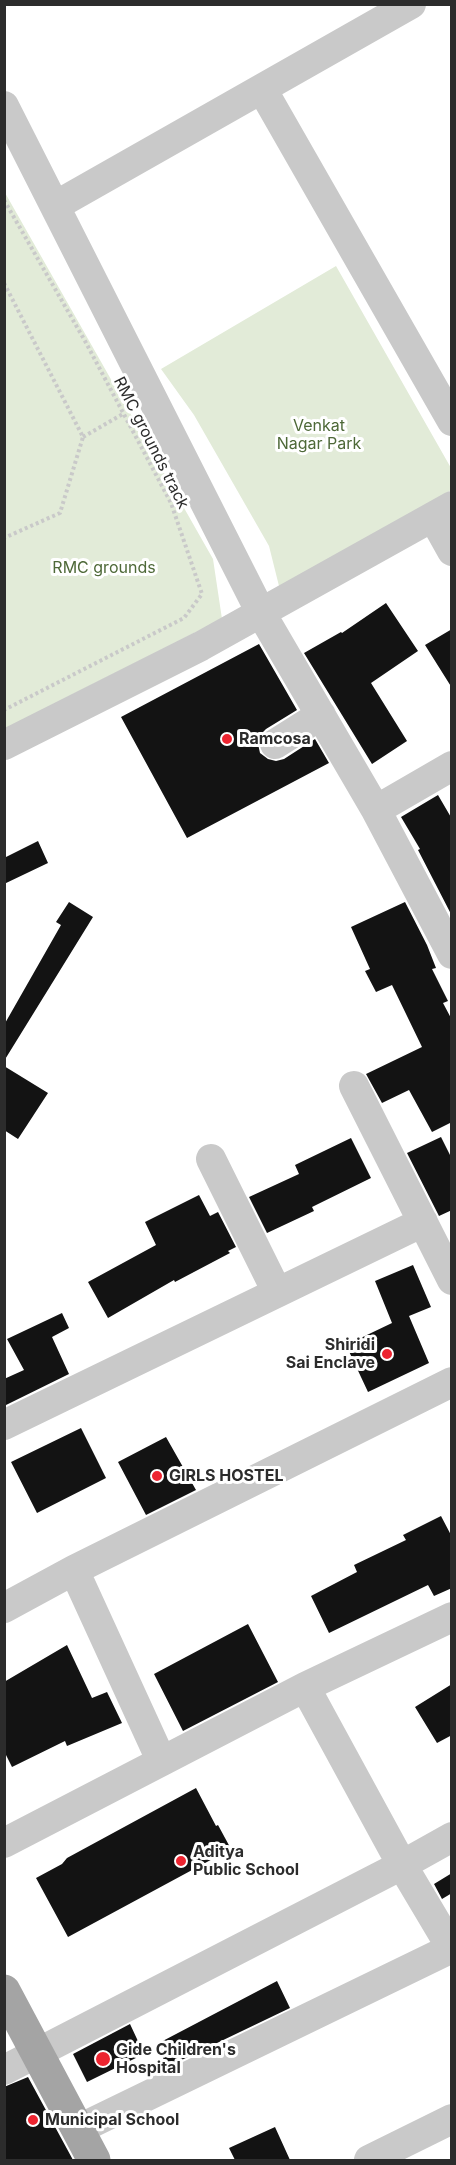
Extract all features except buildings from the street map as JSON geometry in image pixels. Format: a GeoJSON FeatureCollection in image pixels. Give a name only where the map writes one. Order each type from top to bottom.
{"type":"FeatureCollection","features":[{"type":"Feature","properties":{"kind":"main road"},"geometry":{"type":"LineString","coordinates":[[4,1991],[94,2160]]}},
{"type":"Feature","properties":{"kind":"street"},"geometry":{"type":"LineString","coordinates":[[55,206],[411,4]]}},
{"type":"Feature","properties":{"kind":"street"},"geometry":{"type":"LineString","coordinates":[[262,89],[452,421]]}},
{"type":"Feature","properties":{"kind":"street"},"geometry":{"type":"LineString","coordinates":[[4,106],[261,613],[376,810],[451,954]]}},
{"type":"Feature","properties":{"kind":"street"},"geometry":{"type":"LineString","coordinates":[[4,745],[201,646],[442,511],[452,551]]}},
{"type":"Feature","properties":{"kind":"street"},"geometry":{"type":"LineString","coordinates":[[275,744],[321,715]]}},
{"type":"Feature","properties":{"kind":"street"},"geometry":{"type":"LineString","coordinates":[[376,810],[452,766]]}},
{"type":"Feature","properties":{"kind":"street"},"geometry":{"type":"LineString","coordinates":[[354,1086],[452,1280]]}},
{"type":"Feature","properties":{"kind":"street"},"geometry":{"type":"LineString","coordinates":[[211,1159],[277,1292]]}},
{"type":"Feature","properties":{"kind":"street"},"geometry":{"type":"LineString","coordinates":[[4,1425],[423,1222]]}},
{"type":"Feature","properties":{"kind":"street"},"geometry":{"type":"LineString","coordinates":[[4,1608],[74,1570],[452,1382]]}},
{"type":"Feature","properties":{"kind":"street"},"geometry":{"type":"LineString","coordinates":[[74,1570],[161,1761]]}},
{"type":"Feature","properties":{"kind":"street"},"geometry":{"type":"LineString","coordinates":[[4,1843],[305,1686],[452,1617]]}},
{"type":"Feature","properties":{"kind":"street"},"geometry":{"type":"LineString","coordinates":[[77,2130],[451,1948],[402,1865],[305,1686]]}},
{"type":"Feature","properties":{"kind":"street"},"geometry":{"type":"LineString","coordinates":[[4,2070],[452,1837]]}},
{"type":"Feature","properties":{"kind":"street"},"geometry":{"type":"LineString","coordinates":[[369,2160],[452,2119]]}},
{"type":"Feature","properties":{"kind":"path","name":"RMC grounds track"},"geometry":{"type":"LineString","coordinates":[[4,200],[85,341],[171,503],[202,594],[184,618],[4,710]]}},
{"type":"Feature","properties":{"kind":"path"},"geometry":{"type":"LineString","coordinates":[[4,283],[83,438]]}},
{"type":"Feature","properties":{"kind":"path"},"geometry":{"type":"LineString","coordinates":[[4,538],[60,513],[83,438],[123,414]]}},
{"type":"Feature","properties":{"kind":"green space","name":"RMC grounds"},"geometry":{"type":"Polygon","coordinates":[[[4,191],[213,559],[222,619],[4,729],[4,191]]]}},
{"type":"Feature","properties":{"kind":"green space","name":"Venkat Nagar Park"},"geometry":{"type":"Polygon","coordinates":[[[336,266],[451,468],[451,490],[391,529],[280,590],[269,546],[194,415],[161,369],[336,266]]]}},
{"type":"Feature","properties":{"kind":"place","name":"Ramcosa"},"geometry":{"type":"Point","coordinates":[227,739]}},
{"type":"Feature","properties":{"kind":"place","name":"Shiridi Sai Enclave"},"geometry":{"type":"Point","coordinates":[387,1354]}},
{"type":"Feature","properties":{"kind":"place","name":"GIRLS HOSTEL"},"geometry":{"type":"Point","coordinates":[157,1476]}},
{"type":"Feature","properties":{"kind":"place","name":"Aditya Public School"},"geometry":{"type":"Point","coordinates":[181,1861]}},
{"type":"Feature","properties":{"kind":"place","name":"Gide Children's Hospital"},"geometry":{"type":"Point","coordinates":[103,2059]}},
{"type":"Feature","properties":{"kind":"place","name":"Municipal School"},"geometry":{"type":"Point","coordinates":[33,2120]}}]}
